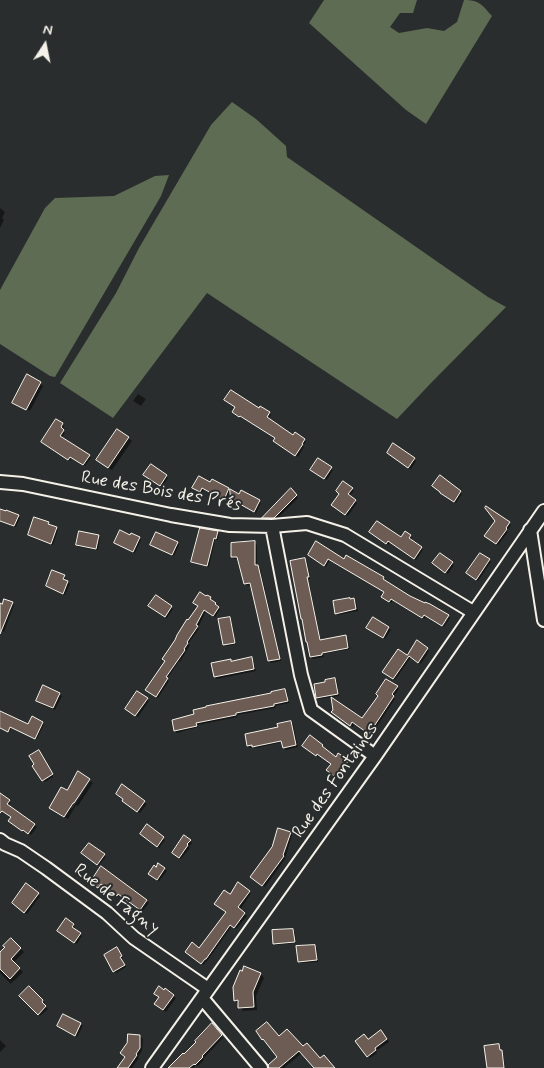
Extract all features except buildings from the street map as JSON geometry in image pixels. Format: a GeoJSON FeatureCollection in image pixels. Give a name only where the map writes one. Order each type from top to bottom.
{"type":"FeatureCollection","features":[{"type":"Feature","properties":{"kind":"street","name":"Rue des Bois des Prés"},"geometry":{"type":"LineString","coordinates":[[0,482],[23,484],[181,517],[230,525],[272,526],[307,523],[345,535],[473,612]]}},
{"type":"Feature","properties":{"kind":"street","name":"Rue des Fontaines"},"geometry":{"type":"LineString","coordinates":[[152,1068],[375,756],[544,511]]}},
{"type":"Feature","properties":{"kind":"street"},"geometry":{"type":"LineString","coordinates":[[272,526],[301,676],[311,710],[375,756]]}},
{"type":"Feature","properties":{"kind":"street"},"geometry":{"type":"LineString","coordinates":[[530,530],[544,620]]}},
{"type":"Feature","properties":{"kind":"street","name":"Rue de Fagny"},"geometry":{"type":"LineString","coordinates":[[0,840],[21,851],[46,868],[107,913],[134,938],[205,994],[261,1068]]}},
{"type":"Feature","properties":{"kind":"green space"},"geometry":{"type":"Polygon","coordinates":[[[324,0],[417,0],[413,13],[400,13],[390,27],[399,33],[427,28],[444,31],[457,22],[464,0],[477,2],[492,16],[426,124],[406,110],[309,23],[324,0]]]}},
{"type":"Feature","properties":{"kind":"green space"},"geometry":{"type":"Polygon","coordinates":[[[232,102],[256,119],[286,146],[287,157],[488,297],[506,307],[397,419],[207,293],[113,418],[60,383],[116,293],[139,248],[211,125],[232,102]]]}},
{"type":"Feature","properties":{"kind":"green space"},"geometry":{"type":"Polygon","coordinates":[[[169,175],[161,196],[55,377],[50,376],[0,344],[0,290],[45,208],[55,198],[114,196],[155,176],[169,175]]]}}]}
